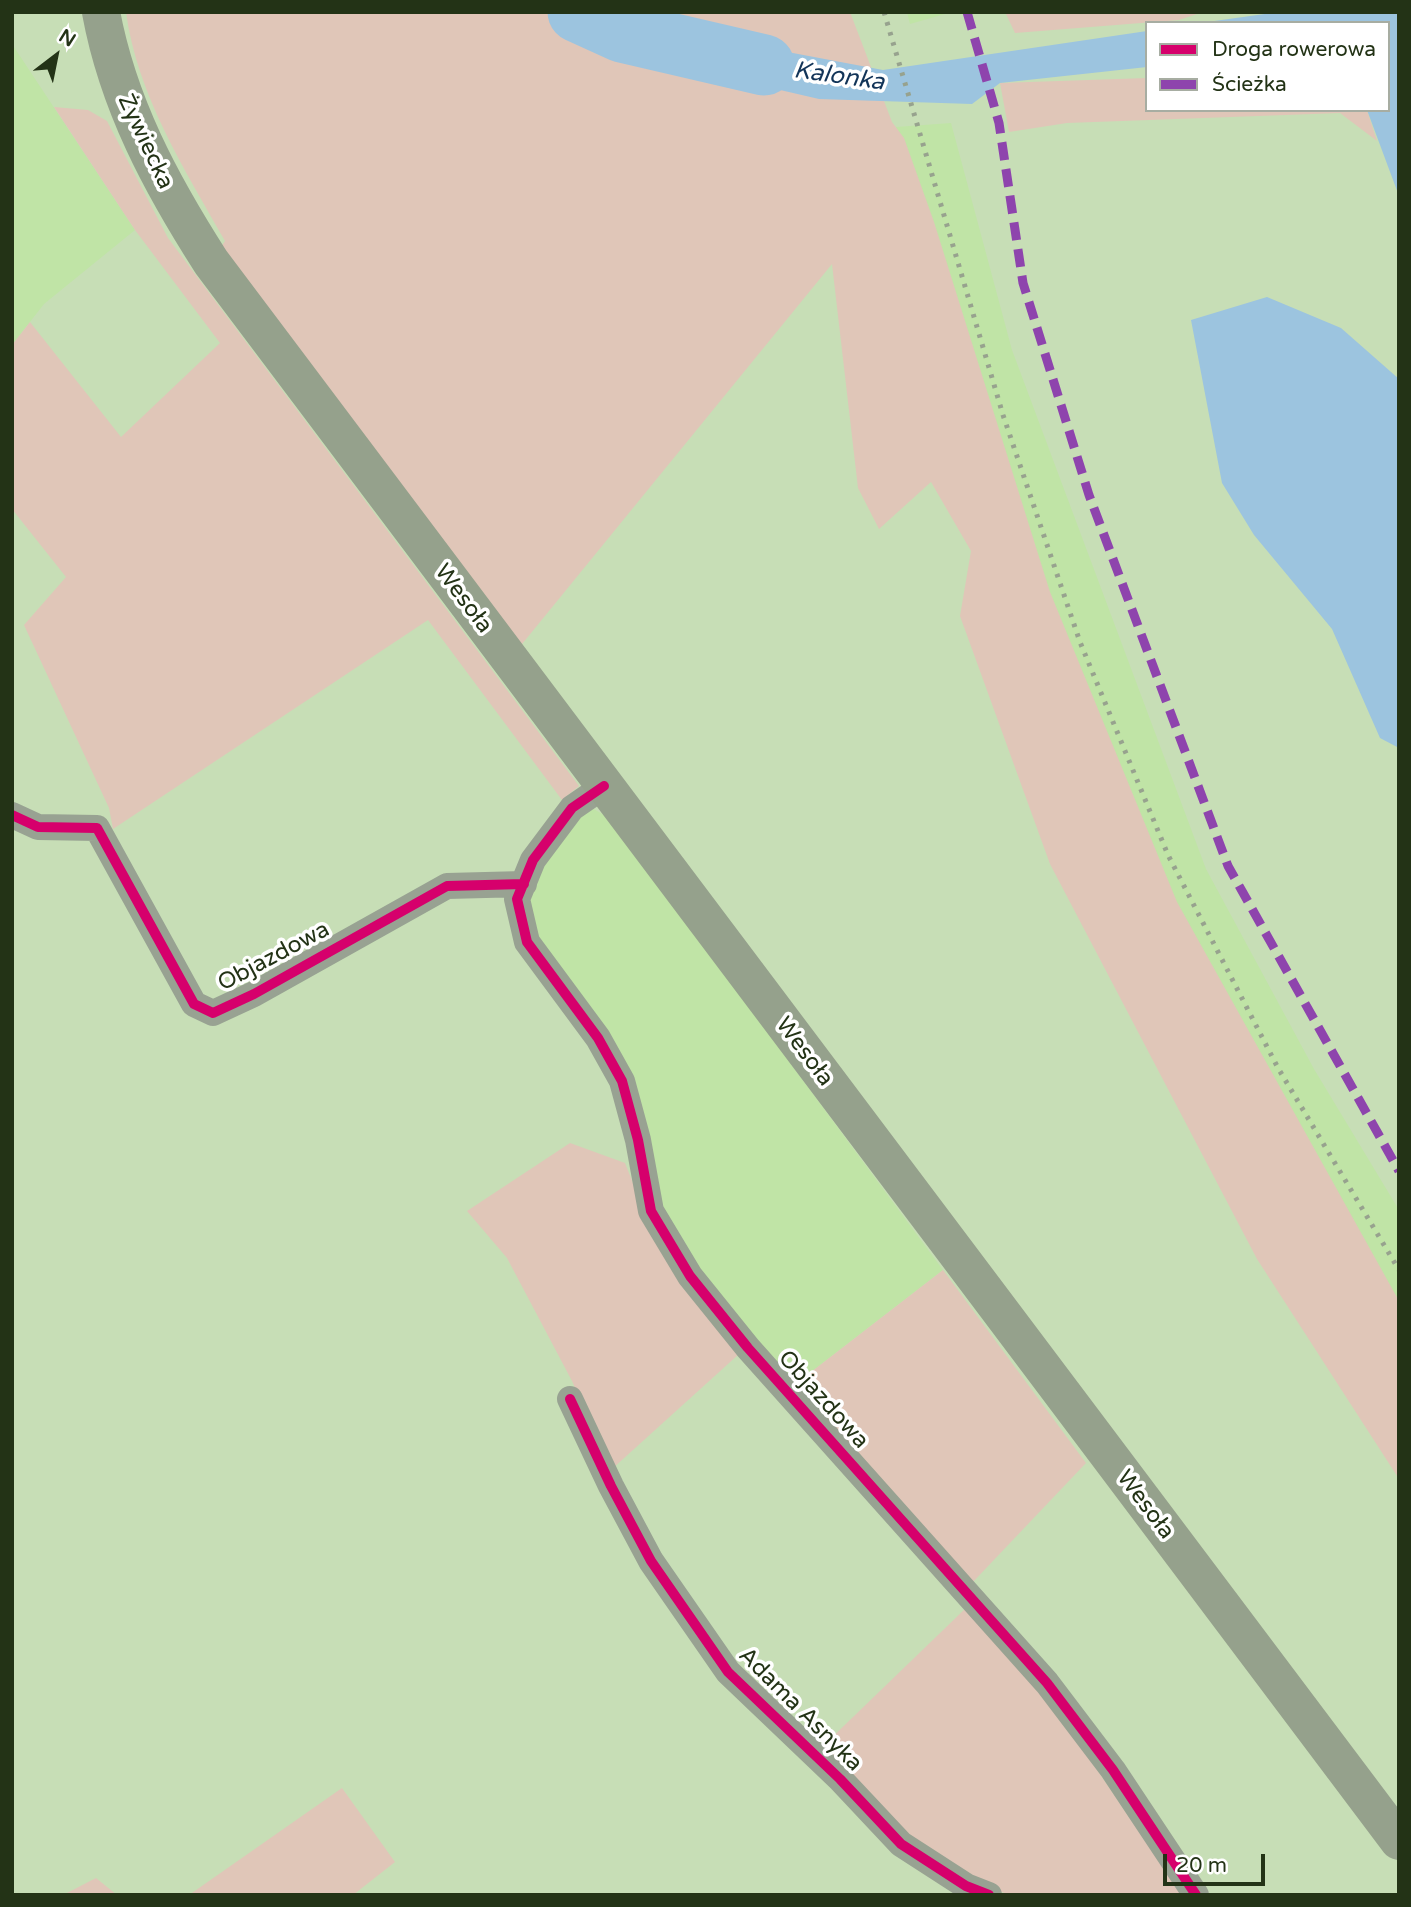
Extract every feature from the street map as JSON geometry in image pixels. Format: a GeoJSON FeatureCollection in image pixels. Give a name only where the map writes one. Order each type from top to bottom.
{"type":"FeatureCollection","features":[{"type":"Feature","properties":{"kind":"main road","name":"Żywiecka"},"geometry":{"type":"LineString","coordinates":[[101,12],[117,81],[138,132],[159,176],[211,262]]}},
{"type":"Feature","properties":{"kind":"main road","name":"Wesoła"},"geometry":{"type":"LineString","coordinates":[[211,262],[1399,1841]]}},
{"type":"Feature","properties":{"kind":"street","name":"Objazdowa"},"geometry":{"type":"LineString","coordinates":[[604,786],[572,808],[533,860],[517,899],[527,942],[598,1038],[622,1081],[638,1140],[651,1211],[690,1276],[748,1348],[1048,1684],[1114,1770],[1196,1895]]}},
{"type":"Feature","properties":{"kind":"street","name":"Objazdowa"},"geometry":{"type":"LineString","coordinates":[[12,814],[38,827],[97,828],[194,1004],[213,1013],[254,994],[447,886],[524,884]]}},
{"type":"Feature","properties":{"kind":"street","name":"Adama Asnyka"},"geometry":{"type":"LineString","coordinates":[[570,1399],[611,1486],[651,1561],[728,1672],[840,1779],[901,1844],[965,1886],[989,1895]]}},
{"type":"Feature","properties":{"kind":"shaded area"},"geometry":{"type":"Polygon","coordinates":[[[126,12],[850,12],[892,122],[904,138],[934,222],[1050,592],[1177,902],[1399,1301],[1399,1479],[1257,1259],[1050,864],[960,616],[971,551],[931,482],[879,529],[858,488],[832,264],[518,649],[211,262],[225,241],[179,159],[152,102],[140,73],[126,12]]]}},
{"type":"Feature","properties":{"kind":"shaded area"},"geometry":{"type":"Polygon","coordinates":[[[907,12],[952,12],[910,24],[907,12]]]}},
{"type":"Feature","properties":{"kind":"shaded area"},"geometry":{"type":"Polygon","coordinates":[[[1005,12],[1203,12],[1179,20],[1015,33],[1005,12]]]}},
{"type":"Feature","properties":{"kind":"shaded area"},"geometry":{"type":"Polygon","coordinates":[[[12,44],[135,230],[44,304],[12,345],[12,44]]]}},
{"type":"Feature","properties":{"kind":"shaded area"},"geometry":{"type":"Polygon","coordinates":[[[1145,78],[1145,112],[1368,112],[1377,141],[1340,113],[1067,123],[1009,132],[1000,83],[1145,78]]]}},
{"type":"Feature","properties":{"kind":"shaded area"},"geometry":{"type":"Polygon","coordinates":[[[54,107],[88,110],[107,121],[168,238],[579,786],[562,800],[428,620],[113,829],[109,808],[24,625],[66,577],[12,509],[12,345],[30,322],[121,437],[220,343],[135,230],[54,107]]]}},
{"type":"Feature","properties":{"kind":"shaded area"},"geometry":{"type":"Polygon","coordinates":[[[951,123],[1012,350],[1206,869],[1314,1069],[1399,1210],[1399,1320],[1194,980],[868,129],[951,123]]]}},
{"type":"Feature","properties":{"kind":"shaded area"},"geometry":{"type":"Polygon","coordinates":[[[592,808],[609,818],[943,1270],[789,1389],[656,1212],[634,1076],[536,940],[528,917],[535,866],[572,814],[592,808]]]}},
{"type":"Feature","properties":{"kind":"shaded area"},"geometry":{"type":"Polygon","coordinates":[[[570,1143],[625,1163],[656,1241],[739,1354],[612,1469],[572,1381],[507,1258],[467,1211],[570,1143]]]}},
{"type":"Feature","properties":{"kind":"shaded area"},"geometry":{"type":"Polygon","coordinates":[[[943,1270],[1086,1463],[972,1583],[789,1389],[943,1270]]]}},
{"type":"Feature","properties":{"kind":"shaded area"},"geometry":{"type":"Polygon","coordinates":[[[968,1606],[1043,1690],[1182,1895],[1010,1895],[977,1883],[913,1838],[822,1747],[968,1606]]]}},
{"type":"Feature","properties":{"kind":"shaded area"},"geometry":{"type":"Polygon","coordinates":[[[342,1788],[395,1862],[353,1895],[189,1895],[342,1788]]]}},
{"type":"Feature","properties":{"kind":"shaded area"},"geometry":{"type":"Polygon","coordinates":[[[96,1878],[117,1895],[65,1894],[96,1878]]]}},
{"type":"Feature","properties":{"kind":"water"},"geometry":{"type":"Polygon","coordinates":[[[1279,12],[1399,12],[1399,196],[1368,112],[1390,112],[1390,21],[1214,21],[1279,12]]]}},
{"type":"Feature","properties":{"kind":"water"},"geometry":{"type":"Polygon","coordinates":[[[1145,31],[1145,67],[1000,83],[972,104],[819,99],[668,64],[692,34],[883,70],[1145,31]]]}},
{"type":"Feature","properties":{"kind":"water"},"geometry":{"type":"Polygon","coordinates":[[[1267,297],[1341,328],[1399,379],[1399,748],[1380,738],[1332,629],[1254,535],[1222,483],[1191,320],[1267,297]]]}},
{"type":"Feature","properties":{"kind":"waterway","name":"Kalonka"},"geometry":{"type":"LineString","coordinates":[[578,12],[622,32],[764,65]]}},
{"type":"Feature","properties":{"kind":"railway"},"geometry":{"type":"LineString","coordinates":[[884,12],[1003,415],[1080,642],[1168,855],[1278,1068],[1399,1270]]}},
{"type":"Feature","properties":{"kind":"marked path"},"geometry":{"type":"LineString","coordinates":[[967,12],[999,123],[1023,283],[1089,495],[1228,866],[1399,1171]]}},
{"type":"Feature","properties":{"kind":"cycle path"},"geometry":{"type":"LineString","coordinates":[[604,786],[572,808],[533,860],[517,899],[527,942],[598,1038],[622,1081],[638,1140],[651,1211],[690,1276],[748,1348],[1047,1683],[1113,1770],[1196,1895]]}},
{"type":"Feature","properties":{"kind":"cycle path"},"geometry":{"type":"LineString","coordinates":[[12,815],[38,827],[97,828],[194,1004],[213,1013],[254,994],[447,886],[524,884]]}},
{"type":"Feature","properties":{"kind":"cycle path"},"geometry":{"type":"LineString","coordinates":[[570,1399],[611,1486],[651,1561],[728,1672],[840,1779],[901,1844],[966,1886],[989,1895]]}}]}
